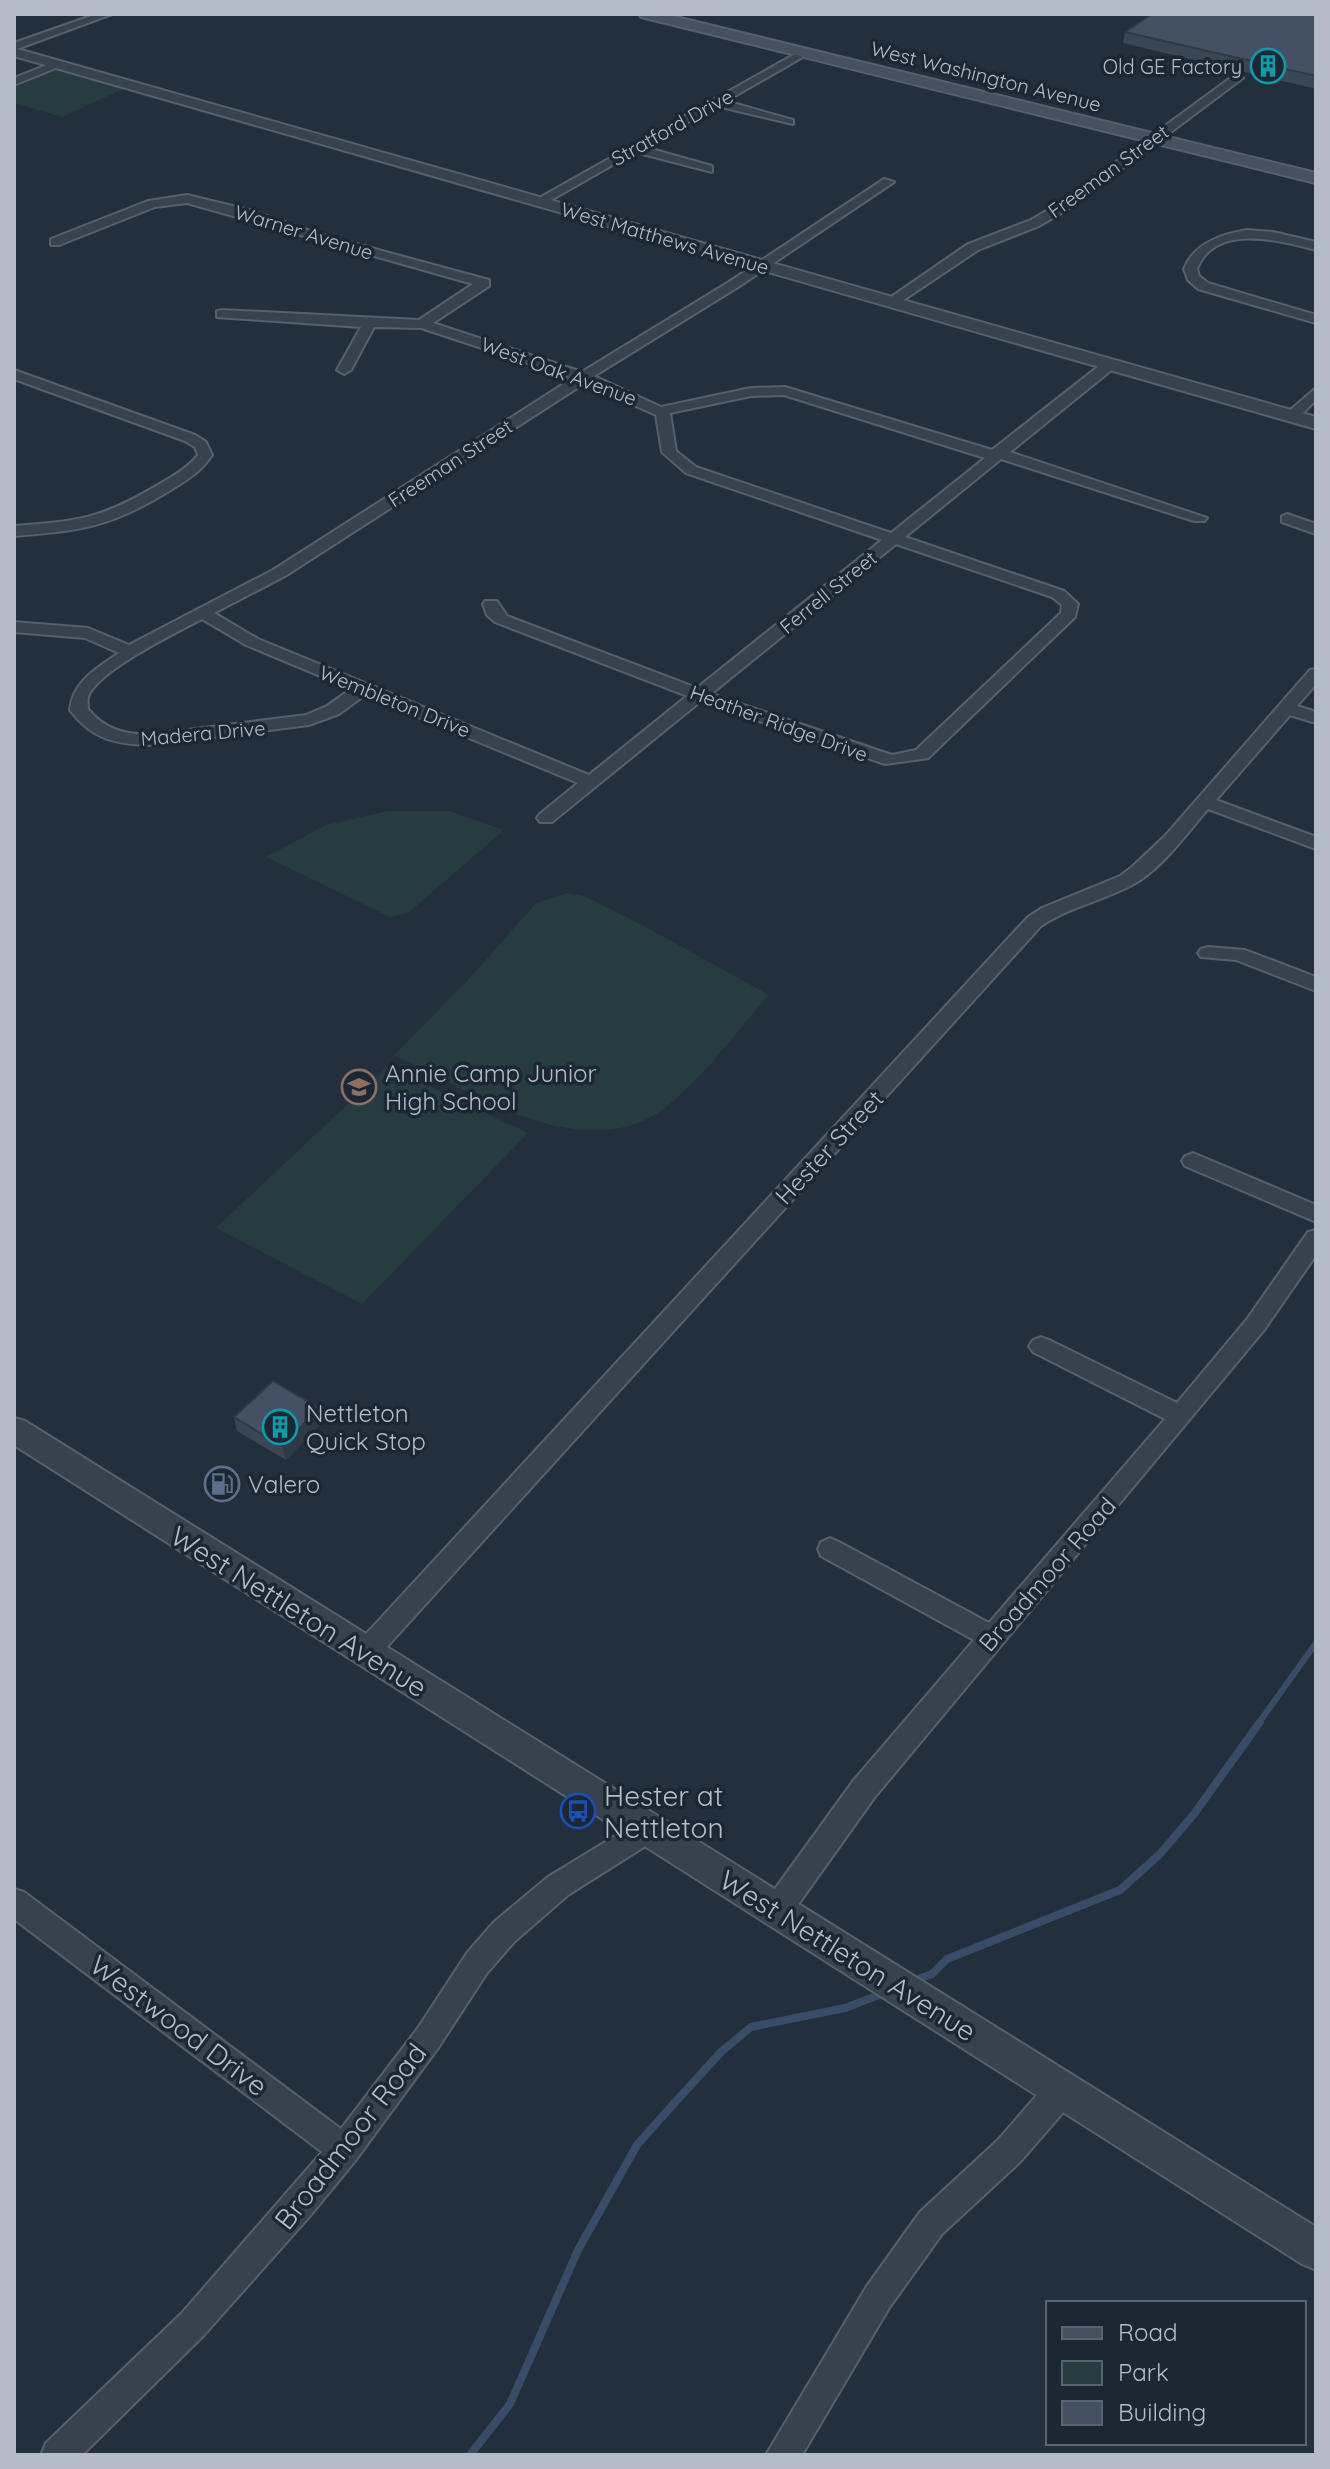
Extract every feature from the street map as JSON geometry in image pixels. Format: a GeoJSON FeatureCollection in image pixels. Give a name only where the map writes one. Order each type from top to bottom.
{"type":"FeatureCollection","features":[{"type":"Feature","properties":{"kind":"main road","name":"West Washington Avenue"},"geometry":{"type":"LineString","coordinates":[[646,14],[1316,178]]}},
{"type":"Feature","properties":{"kind":"street"},"geometry":{"type":"LineString","coordinates":[[14,50],[107,14]]}},
{"type":"Feature","properties":{"kind":"street","name":"West Matthews Avenue"},"geometry":{"type":"LineString","coordinates":[[14,50],[1316,423]]}},
{"type":"Feature","properties":{"kind":"street","name":"Stratford Drive"},"geometry":{"type":"LineString","coordinates":[[540,201],[804,52]]}},
{"type":"Feature","properties":{"kind":"street"},"geometry":{"type":"LineString","coordinates":[[14,82],[57,64]]}},
{"type":"Feature","properties":{"kind":"street","name":"Freeman Street"},"geometry":{"type":"LineString","coordinates":[[891,302],[979,243],[1024,228],[1064,206],[1237,78]]}},
{"type":"Feature","properties":{"kind":"street"},"geometry":{"type":"LineString","coordinates":[[717,102],[789,122]]}},
{"type":"Feature","properties":{"kind":"street"},"geometry":{"type":"LineString","coordinates":[[634,148],[708,169]]}},
{"type":"Feature","properties":{"kind":"street","name":"Freeman Street"},"geometry":{"type":"LineString","coordinates":[[131,652],[165,630],[279,573],[584,377],[764,267],[785,247],[888,182]]}},
{"type":"Feature","properties":{"kind":"street","name":"Warner Avenue"},"geometry":{"type":"LineString","coordinates":[[55,242],[152,204],[187,199],[484,283],[422,324]]}},
{"type":"Feature","properties":{"kind":"street"},"geometry":{"type":"LineString","coordinates":[[1316,246],[1263,234],[1233,235],[1217,241],[1190,264],[1188,270],[1193,280],[1203,286],[1316,319]]}},
{"type":"Feature","properties":{"kind":"street","name":"West Oak Avenue"},"geometry":{"type":"LineString","coordinates":[[222,314],[369,324],[422,324],[584,377],[661,411],[665,446],[680,464],[1058,594],[1070,604]]}},
{"type":"Feature","properties":{"kind":"street"},"geometry":{"type":"LineString","coordinates":[[344,370],[369,324]]}},
{"type":"Feature","properties":{"kind":"street","name":"Ferrell Street"},"geometry":{"type":"LineString","coordinates":[[546,818],[1109,365]]}},
{"type":"Feature","properties":{"kind":"street"},"geometry":{"type":"LineString","coordinates":[[14,374],[190,438],[204,449],[203,461],[194,470],[127,510],[80,526],[14,531]]}},
{"type":"Feature","properties":{"kind":"street"},"geometry":{"type":"LineString","coordinates":[[661,411],[751,392],[785,391],[1199,518]]}},
{"type":"Feature","properties":{"kind":"street"},"geometry":{"type":"LineString","coordinates":[[1292,416],[1316,392]]}},
{"type":"Feature","properties":{"kind":"street"},"geometry":{"type":"LineString","coordinates":[[1287,519],[1316,529]]}},
{"type":"Feature","properties":{"kind":"street","name":"Heather Ridge Drive"},"geometry":{"type":"LineString","coordinates":[[491,604],[495,615],[501,619],[699,695],[891,760],[917,756],[1069,614],[1070,604]]}},
{"type":"Feature","properties":{"kind":"street","name":"Wembleton Drive"},"geometry":{"type":"LineString","coordinates":[[203,613],[243,638],[591,782]]}},
{"type":"Feature","properties":{"kind":"street"},"geometry":{"type":"LineString","coordinates":[[14,627],[88,633],[131,652]]}},
{"type":"Feature","properties":{"kind":"street","name":"Madera Drive"},"geometry":{"type":"LineString","coordinates":[[131,652],[84,688],[79,710],[94,728],[128,739],[149,740],[298,723],[333,710],[363,688]]}},
{"type":"Feature","properties":{"kind":"street","name":"Hester Street"},"geometry":{"type":"LineString","coordinates":[[365,1653],[1034,922],[1049,912],[1127,880],[1155,857],[1316,674]]}},
{"type":"Feature","properties":{"kind":"street"},"geometry":{"type":"LineString","coordinates":[[1287,708],[1316,718]]}},
{"type":"Feature","properties":{"kind":"street"},"geometry":{"type":"LineString","coordinates":[[1205,802],[1316,843]]}},
{"type":"Feature","properties":{"kind":"street"},"geometry":{"type":"LineString","coordinates":[[1208,953],[1238,954],[1316,984]]}},
{"type":"Feature","properties":{"kind":"street"},"geometry":{"type":"LineString","coordinates":[[1193,1161],[1316,1214]]}},
{"type":"Feature","properties":{"kind":"street","name":"Broadmoor Road"},"geometry":{"type":"LineString","coordinates":[[777,1910],[864,1789],[1181,1416],[1256,1324],[1316,1238]]}},
{"type":"Feature","properties":{"kind":"street"},"geometry":{"type":"LineString","coordinates":[[1041,1346],[1181,1416]]}},
{"type":"Feature","properties":{"kind":"street","name":"West Nettleton Avenue"},"geometry":{"type":"LineString","coordinates":[[14,1430],[1316,2250]]}},
{"type":"Feature","properties":{"kind":"street"},"geometry":{"type":"LineString","coordinates":[[830,1549],[992,1637]]}},
{"type":"Feature","properties":{"kind":"street","name":"Broadmoor Road"},"geometry":{"type":"LineString","coordinates":[[58,2455],[193,2324],[344,2150],[428,2038],[477,1963],[504,1932],[558,1886],[648,1829]]}},
{"type":"Feature","properties":{"kind":"street","name":"Westwood Drive"},"geometry":{"type":"LineString","coordinates":[[14,1902],[344,2150]]}},
{"type":"Feature","properties":{"kind":"street"},"geometry":{"type":"LineString","coordinates":[[783,2455],[878,2297],[931,2223],[1009,2151],[1062,2090]]}},
{"type":"Feature","properties":{"kind":"green space"},"geometry":{"type":"Polygon","coordinates":[[[58,69],[125,88],[62,117],[14,103],[14,88],[58,69]]]}},
{"type":"Feature","properties":{"kind":"green space"},"geometry":{"type":"Polygon","coordinates":[[[388,811],[449,811],[504,830],[408,913],[390,917],[266,857],[326,825],[388,811]]]}},
{"type":"Feature","properties":{"kind":"green space"},"geometry":{"type":"Polygon","coordinates":[[[567,893],[584,896],[644,926],[769,995],[680,1095],[666,1107],[634,1124],[600,1131],[564,1128],[528,1118],[492,1104],[394,1055],[467,981],[536,903],[567,893]]]}},
{"type":"Feature","properties":{"kind":"green space"},"geometry":{"type":"Polygon","coordinates":[[[388,1066],[528,1133],[362,1304],[216,1228],[388,1066]]]}},
{"type":"Feature","properties":{"kind":"building","name":"Old GE Factory"},"geometry":{"type":"Polygon","coordinates":[[[1152,14],[1316,14],[1316,76],[1125,32],[1152,14]]]}},
{"type":"Feature","properties":{"kind":"building"},"geometry":{"type":"Polygon","coordinates":[[[273,1381],[319,1408],[282,1446],[234,1417],[273,1381]]]}},
{"type":"Feature","properties":{"kind":"waterway"},"geometry":{"type":"LineString","coordinates":[[1258,1724],[1316,1643]]}},
{"type":"Feature","properties":{"kind":"waterway"},"geometry":{"type":"LineString","coordinates":[[913,1981],[932,1974],[947,1959],[1120,1890],[1160,1854],[1194,1814],[1260,1722]]}},
{"type":"Feature","properties":{"kind":"waterway"},"geometry":{"type":"LineString","coordinates":[[470,2455],[510,2404],[578,2250],[637,2145],[669,2109],[721,2052],[751,2027],[845,2008],[884,1993]]}},
{"type":"Feature","properties":{"kind":"place","name":"Old GE Factory"},"geometry":{"type":"Point","coordinates":[1268,66]}},
{"type":"Feature","properties":{"kind":"place","name":"Annie Camp Junior High School"},"geometry":{"type":"Point","coordinates":[359,1087]}},
{"type":"Feature","properties":{"kind":"place","name":"Nettleton Quick Stop"},"geometry":{"type":"Point","coordinates":[280,1427]}},
{"type":"Feature","properties":{"kind":"place","name":"Valero"},"geometry":{"type":"Point","coordinates":[222,1484]}},
{"type":"Feature","properties":{"kind":"place","name":"Hester at Nettleton"},"geometry":{"type":"Point","coordinates":[578,1811]}}]}
